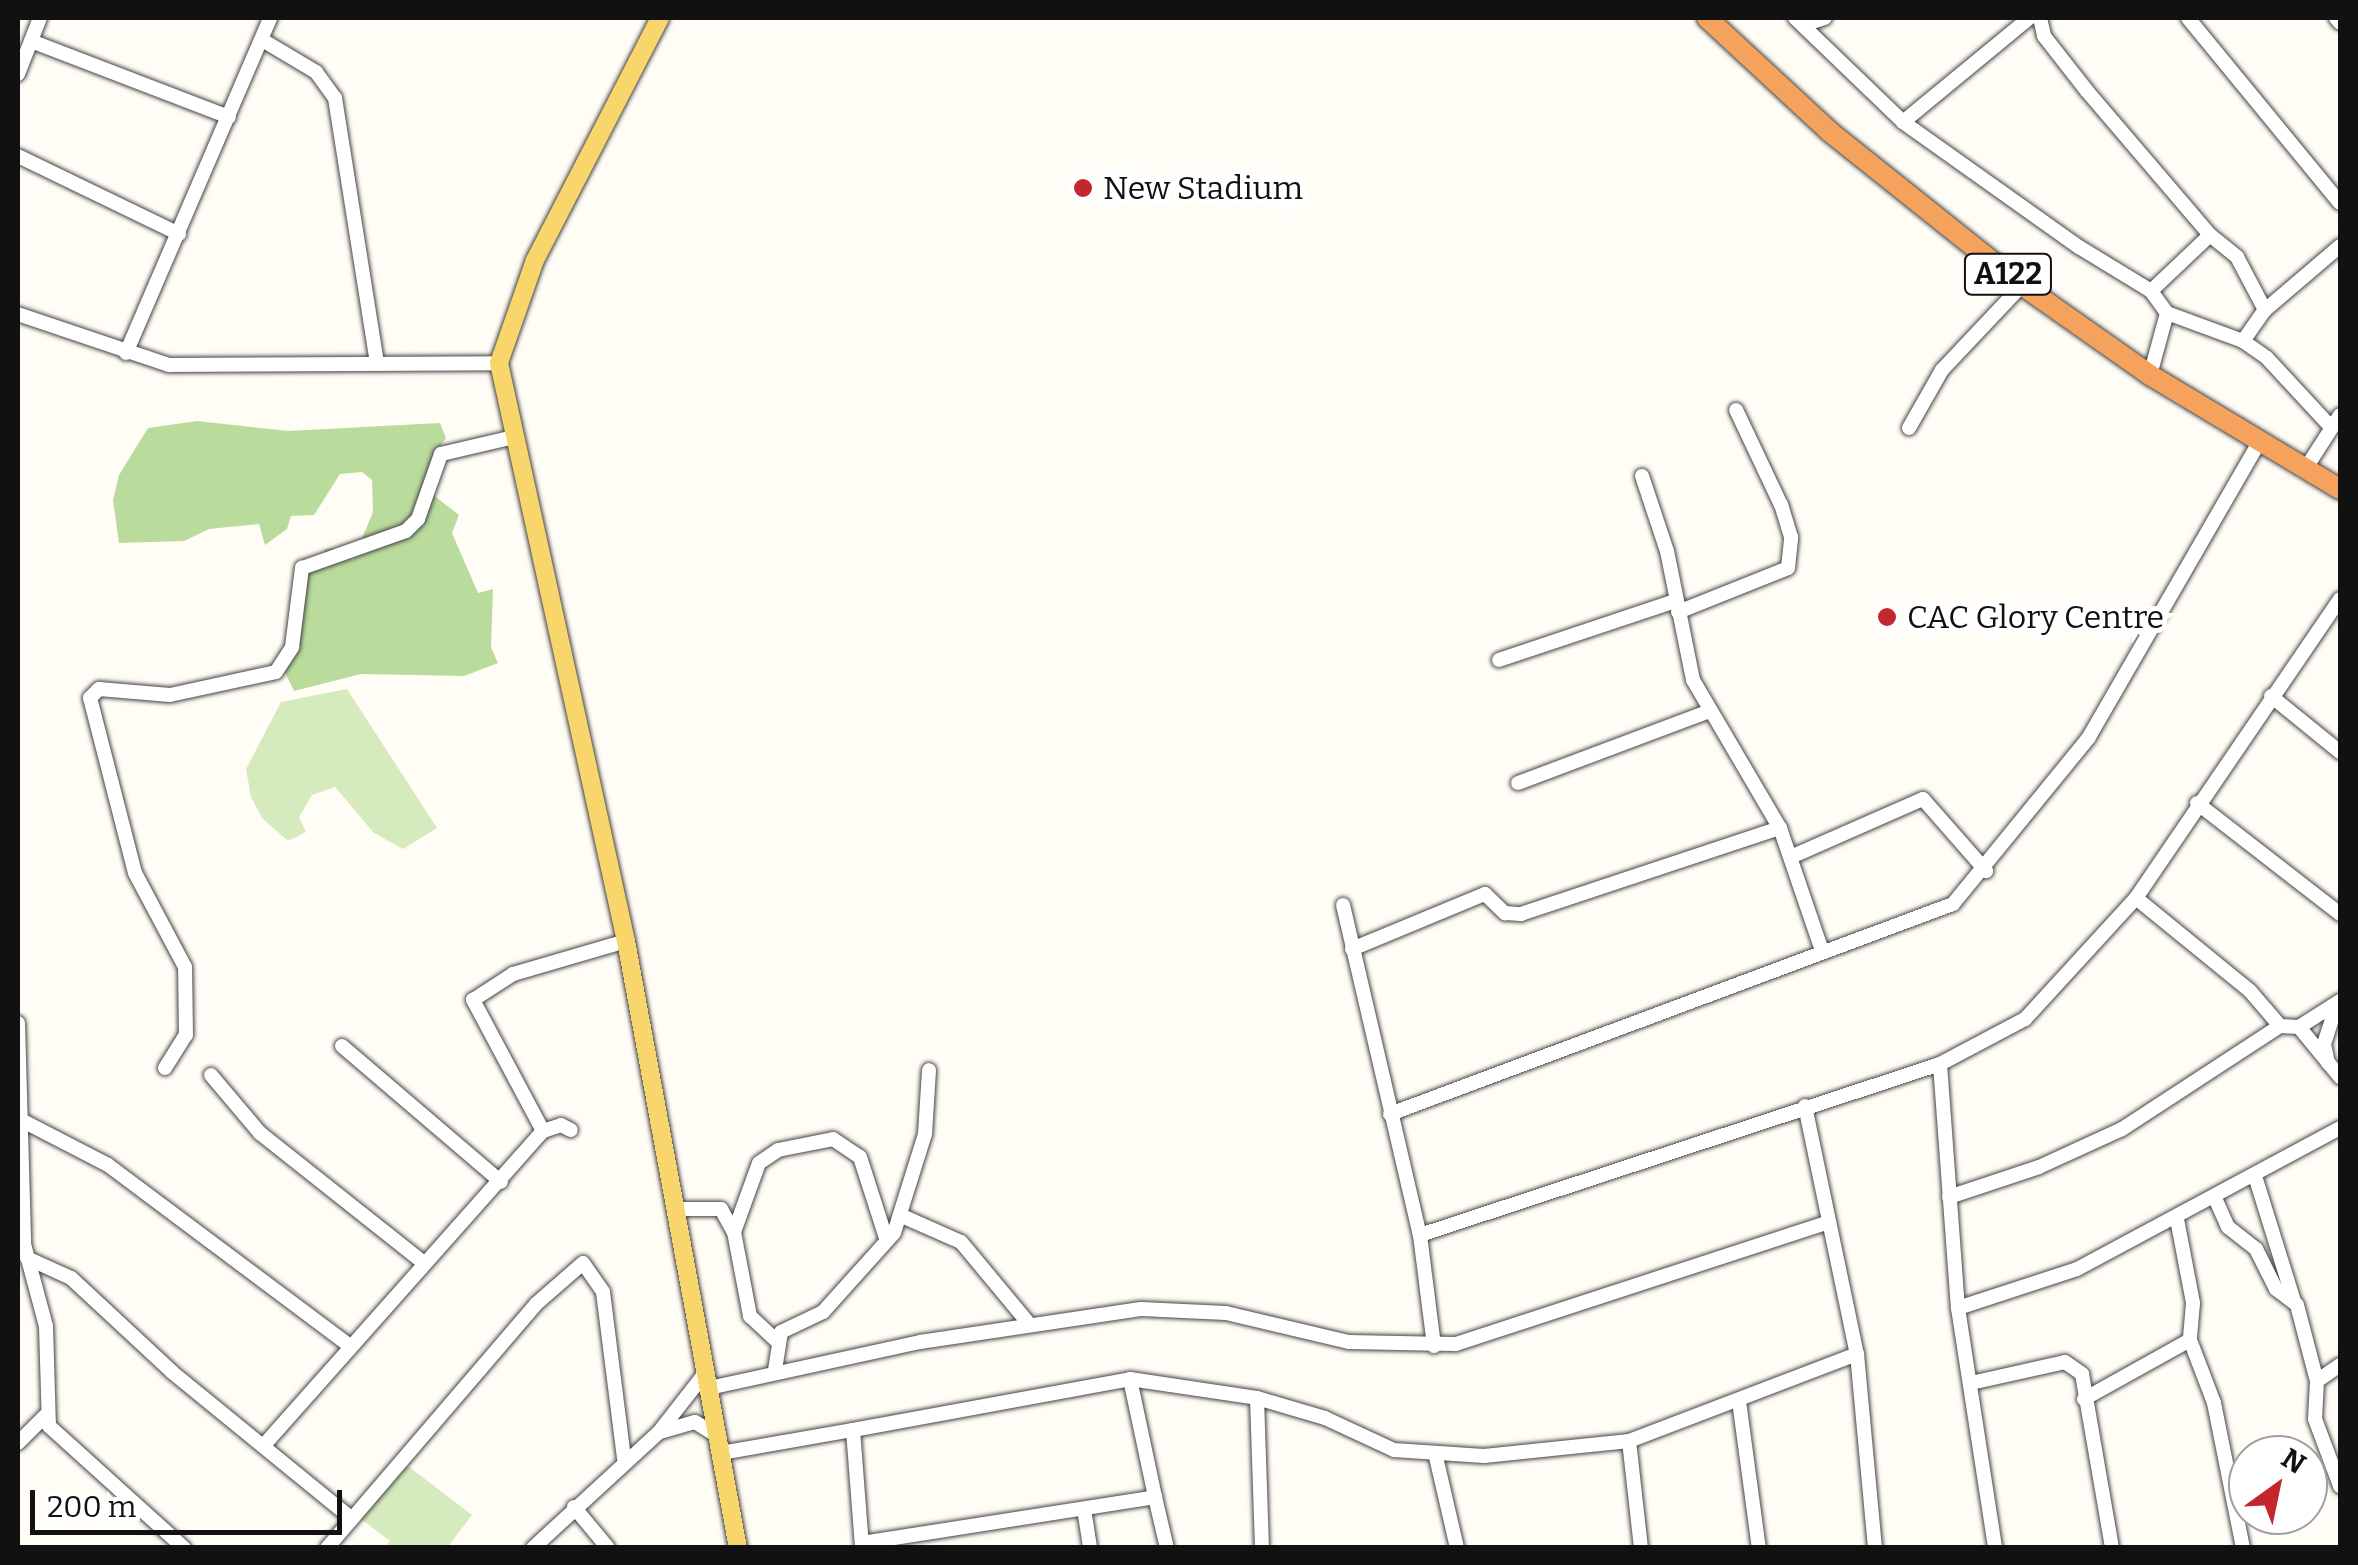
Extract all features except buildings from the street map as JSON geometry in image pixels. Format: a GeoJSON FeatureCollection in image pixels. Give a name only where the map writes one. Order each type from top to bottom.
{"type":"FeatureCollection","features":[{"type":"Feature","properties":{"kind":"highway","name":"A122"},"geometry":{"type":"LineString","coordinates":[[1707,18],[1830,132],[2022,285],[2150,376],[2340,489]]}},
{"type":"Feature","properties":{"kind":"main road"},"geometry":{"type":"LineString","coordinates":[[660,18],[535,260],[499,363],[626,941],[738,1548]]}},
{"type":"Feature","properties":{"kind":"street"},"geometry":{"type":"LineString","coordinates":[[18,74],[40,18]]}},
{"type":"Feature","properties":{"kind":"street"},"geometry":{"type":"LineString","coordinates":[[126,353],[264,41],[270,18]]}},
{"type":"Feature","properties":{"kind":"street"},"geometry":{"type":"LineString","coordinates":[[1799,22],[1825,18]]}},
{"type":"Feature","properties":{"kind":"street"},"geometry":{"type":"LineString","coordinates":[[1903,122],[2028,18]]}},
{"type":"Feature","properties":{"kind":"street"},"geometry":{"type":"LineString","coordinates":[[2040,18],[2044,36],[2210,236],[2237,258],[2265,310]]}},
{"type":"Feature","properties":{"kind":"street"},"geometry":{"type":"LineString","coordinates":[[2188,18],[2340,203]]}},
{"type":"Feature","properties":{"kind":"street"},"geometry":{"type":"LineString","coordinates":[[1799,22],[1903,122],[2078,247],[2152,290],[2167,313],[2242,341],[2284,371],[2335,420],[2306,468]]}},
{"type":"Feature","properties":{"kind":"street"},"geometry":{"type":"LineString","coordinates":[[2010,33],[2044,36]]}},
{"type":"Feature","properties":{"kind":"street"},"geometry":{"type":"LineString","coordinates":[[31,41],[229,117]]}},
{"type":"Feature","properties":{"kind":"street"},"geometry":{"type":"LineString","coordinates":[[264,41],[316,72],[335,98],[377,364]]}},
{"type":"Feature","properties":{"kind":"street"},"geometry":{"type":"LineString","coordinates":[[18,156],[179,234]]}},
{"type":"Feature","properties":{"kind":"street"},"geometry":{"type":"LineString","coordinates":[[2152,290],[2210,236]]}},
{"type":"Feature","properties":{"kind":"street"},"geometry":{"type":"LineString","coordinates":[[2242,341],[2265,310],[2340,246]]}},
{"type":"Feature","properties":{"kind":"street"},"geometry":{"type":"LineString","coordinates":[[1908,428],[1942,370],[2022,285]]}},
{"type":"Feature","properties":{"kind":"street"},"geometry":{"type":"LineString","coordinates":[[2150,376],[2167,313]]}},
{"type":"Feature","properties":{"kind":"street"},"geometry":{"type":"LineString","coordinates":[[18,314],[169,365],[499,363]]}},
{"type":"Feature","properties":{"kind":"street"},"geometry":{"type":"LineString","coordinates":[[1499,660],[1768,580],[1790,561],[1781,505],[1736,410]]}},
{"type":"Feature","properties":{"kind":"street"},"geometry":{"type":"LineString","coordinates":[[164,1068],[186,1035],[185,967],[134,874],[90,698],[99,689],[170,695],[276,672],[292,646],[302,568],[406,531],[418,520],[442,454],[514,437]]}},
{"type":"Feature","properties":{"kind":"street"},"geometry":{"type":"LineString","coordinates":[[1390,1114],[1822,951],[1935,915],[1986,871],[2089,737],[2260,442]]}},
{"type":"Feature","properties":{"kind":"street"},"geometry":{"type":"LineString","coordinates":[[1642,476],[1668,551],[1685,657],[1708,712],[1726,731],[1780,828],[1793,856],[1822,951]]}},
{"type":"Feature","properties":{"kind":"street"},"geometry":{"type":"LineString","coordinates":[[1420,1235],[1940,1064],[2025,1020],[2136,898],[2340,598]]}},
{"type":"Feature","properties":{"kind":"street"},"geometry":{"type":"LineString","coordinates":[[2271,696],[2340,752]]}},
{"type":"Feature","properties":{"kind":"street"},"geometry":{"type":"LineString","coordinates":[[1518,783],[1708,712]]}},
{"type":"Feature","properties":{"kind":"street"},"geometry":{"type":"LineString","coordinates":[[1793,856],[1923,799],[1986,871]]}},
{"type":"Feature","properties":{"kind":"street"},"geometry":{"type":"LineString","coordinates":[[2197,803],[2340,914]]}},
{"type":"Feature","properties":{"kind":"street"},"geometry":{"type":"LineString","coordinates":[[1352,949],[1485,894],[1506,912],[1521,914],[1780,828]]}},
{"type":"Feature","properties":{"kind":"street"},"geometry":{"type":"LineString","coordinates":[[2136,898],[2250,991],[2280,1026]]}},
{"type":"Feature","properties":{"kind":"street"},"geometry":{"type":"LineString","coordinates":[[1343,906],[1420,1235],[1434,1346]]}},
{"type":"Feature","properties":{"kind":"street"},"geometry":{"type":"LineString","coordinates":[[544,1131],[473,1000],[513,974],[626,941]]}},
{"type":"Feature","properties":{"kind":"street"},"geometry":{"type":"LineString","coordinates":[[1949,1196],[2039,1167],[2122,1129],[2280,1026],[2299,1028],[2338,1004]]}},
{"type":"Feature","properties":{"kind":"street"},"geometry":{"type":"LineString","coordinates":[[2328,1062],[2324,1044],[2338,1004]]}},
{"type":"Feature","properties":{"kind":"street"},"geometry":{"type":"LineString","coordinates":[[2299,1028],[2340,1077]]}},
{"type":"Feature","properties":{"kind":"street"},"geometry":{"type":"LineString","coordinates":[[18,1032],[27,1258],[46,1326],[46,1414],[63,1444],[184,1548]]}},
{"type":"Feature","properties":{"kind":"street"},"geometry":{"type":"LineString","coordinates":[[342,1046],[500,1182]]}},
{"type":"Feature","properties":{"kind":"street"},"geometry":{"type":"LineString","coordinates":[[1940,1064],[1958,1308],[1996,1548]]}},
{"type":"Feature","properties":{"kind":"street"},"geometry":{"type":"LineString","coordinates":[[776,1340],[790,1326],[823,1312],[887,1241],[902,1216],[925,1134],[930,1070]]}},
{"type":"Feature","properties":{"kind":"street"},"geometry":{"type":"LineString","coordinates":[[211,1075],[260,1133],[424,1262]]}},
{"type":"Feature","properties":{"kind":"street"},"geometry":{"type":"LineString","coordinates":[[1805,1106],[1857,1354],[1875,1548]]}},
{"type":"Feature","properties":{"kind":"street"},"geometry":{"type":"LineString","coordinates":[[22,1120],[108,1164],[350,1346]]}},
{"type":"Feature","properties":{"kind":"street"},"geometry":{"type":"LineString","coordinates":[[265,1444],[544,1131],[561,1125],[572,1130]]}},
{"type":"Feature","properties":{"kind":"street"},"geometry":{"type":"LineString","coordinates":[[1958,1308],[2054,1278],[2176,1219],[2340,1128]]}},
{"type":"Feature","properties":{"kind":"street"},"geometry":{"type":"LineString","coordinates":[[775,1370],[776,1340],[744,1302],[734,1232],[759,1163],[778,1150],[833,1139],[860,1158],[887,1241]]}},
{"type":"Feature","properties":{"kind":"street"},"geometry":{"type":"LineString","coordinates":[[2255,1176],[2316,1381],[2315,1419],[2337,1468],[2340,1486]]}},
{"type":"Feature","properties":{"kind":"street"},"geometry":{"type":"LineString","coordinates":[[2215,1198],[2228,1227],[2256,1249],[2276,1289],[2294,1301]]}},
{"type":"Feature","properties":{"kind":"street"},"geometry":{"type":"LineString","coordinates":[[676,1208],[714,1205],[734,1232]]}},
{"type":"Feature","properties":{"kind":"street"},"geometry":{"type":"LineString","coordinates":[[902,1216],[961,1242],[1029,1324]]}},
{"type":"Feature","properties":{"kind":"street"},"geometry":{"type":"LineString","coordinates":[[2176,1219],[2193,1302],[2190,1340],[2214,1403],[2243,1548]]}},
{"type":"Feature","properties":{"kind":"street"},"geometry":{"type":"LineString","coordinates":[[534,1548],[624,1459],[659,1432],[708,1380],[1029,1324],[1185,1308],[1348,1342],[1434,1346],[1827,1223]]}},
{"type":"Feature","properties":{"kind":"street"},"geometry":{"type":"LineString","coordinates":[[27,1258],[70,1278],[172,1372],[265,1444],[352,1520]]}},
{"type":"Feature","properties":{"kind":"street"},"geometry":{"type":"LineString","coordinates":[[327,1548],[536,1304],[582,1263],[603,1292],[624,1459]]}},
{"type":"Feature","properties":{"kind":"street"},"geometry":{"type":"LineString","coordinates":[[2084,1399],[2190,1340]]}},
{"type":"Feature","properties":{"kind":"street"},"geometry":{"type":"LineString","coordinates":[[659,1432],[695,1422],[719,1444],[853,1430],[1130,1379],[1257,1398],[1325,1418],[1377,1444],[1436,1457],[1629,1441],[1857,1354]]}},
{"type":"Feature","properties":{"kind":"street"},"geometry":{"type":"LineString","coordinates":[[1971,1383],[2065,1362],[2082,1374],[2112,1548]]}},
{"type":"Feature","properties":{"kind":"street"},"geometry":{"type":"LineString","coordinates":[[2316,1381],[2340,1364]]}},
{"type":"Feature","properties":{"kind":"street"},"geometry":{"type":"LineString","coordinates":[[1130,1379],[1167,1548]]}},
{"type":"Feature","properties":{"kind":"street"},"geometry":{"type":"LineString","coordinates":[[1257,1398],[1262,1548]]}},
{"type":"Feature","properties":{"kind":"street"},"geometry":{"type":"LineString","coordinates":[[1740,1401],[1759,1548]]}},
{"type":"Feature","properties":{"kind":"street"},"geometry":{"type":"LineString","coordinates":[[18,1443],[46,1414]]}},
{"type":"Feature","properties":{"kind":"street"},"geometry":{"type":"LineString","coordinates":[[853,1430],[862,1545],[1155,1497]]}},
{"type":"Feature","properties":{"kind":"street"},"geometry":{"type":"LineString","coordinates":[[1629,1441],[1641,1548]]}},
{"type":"Feature","properties":{"kind":"street"},"geometry":{"type":"LineString","coordinates":[[1436,1457],[1457,1548]]}},
{"type":"Feature","properties":{"kind":"street"},"geometry":{"type":"LineString","coordinates":[[574,1507],[608,1548]]}},
{"type":"Feature","properties":{"kind":"street"},"geometry":{"type":"LineString","coordinates":[[1084,1509],[1090,1548]]}},
{"type":"Feature","properties":{"kind":"green space"},"geometry":{"type":"Polygon","coordinates":[[[197,421],[288,431],[440,423],[446,438],[436,453],[432,494],[459,515],[452,533],[478,593],[493,589],[491,647],[498,663],[464,676],[361,674],[294,691],[280,662],[296,632],[307,570],[320,567],[325,549],[343,548],[353,560],[373,512],[372,480],[362,472],[340,474],[314,515],[291,516],[287,529],[265,545],[259,524],[209,529],[184,541],[119,543],[113,500],[119,475],[148,428],[197,421]]]}},
{"type":"Feature","properties":{"kind":"green space"},"geometry":{"type":"Polygon","coordinates":[[[347,689],[437,828],[403,849],[374,833],[335,787],[312,795],[299,817],[306,832],[288,841],[262,818],[251,797],[246,769],[281,702],[347,689]]]}},
{"type":"Feature","properties":{"kind":"green space"},"geometry":{"type":"Polygon","coordinates":[[[404,1463],[472,1515],[447,1548],[385,1547],[390,1541],[361,1519],[404,1463]]]}},
{"type":"Feature","properties":{"kind":"place","name":"New Stadium"},"geometry":{"type":"Point","coordinates":[1083,188]}},
{"type":"Feature","properties":{"kind":"place","name":"CAC Glory Centre"},"geometry":{"type":"Point","coordinates":[1887,617]}}]}
